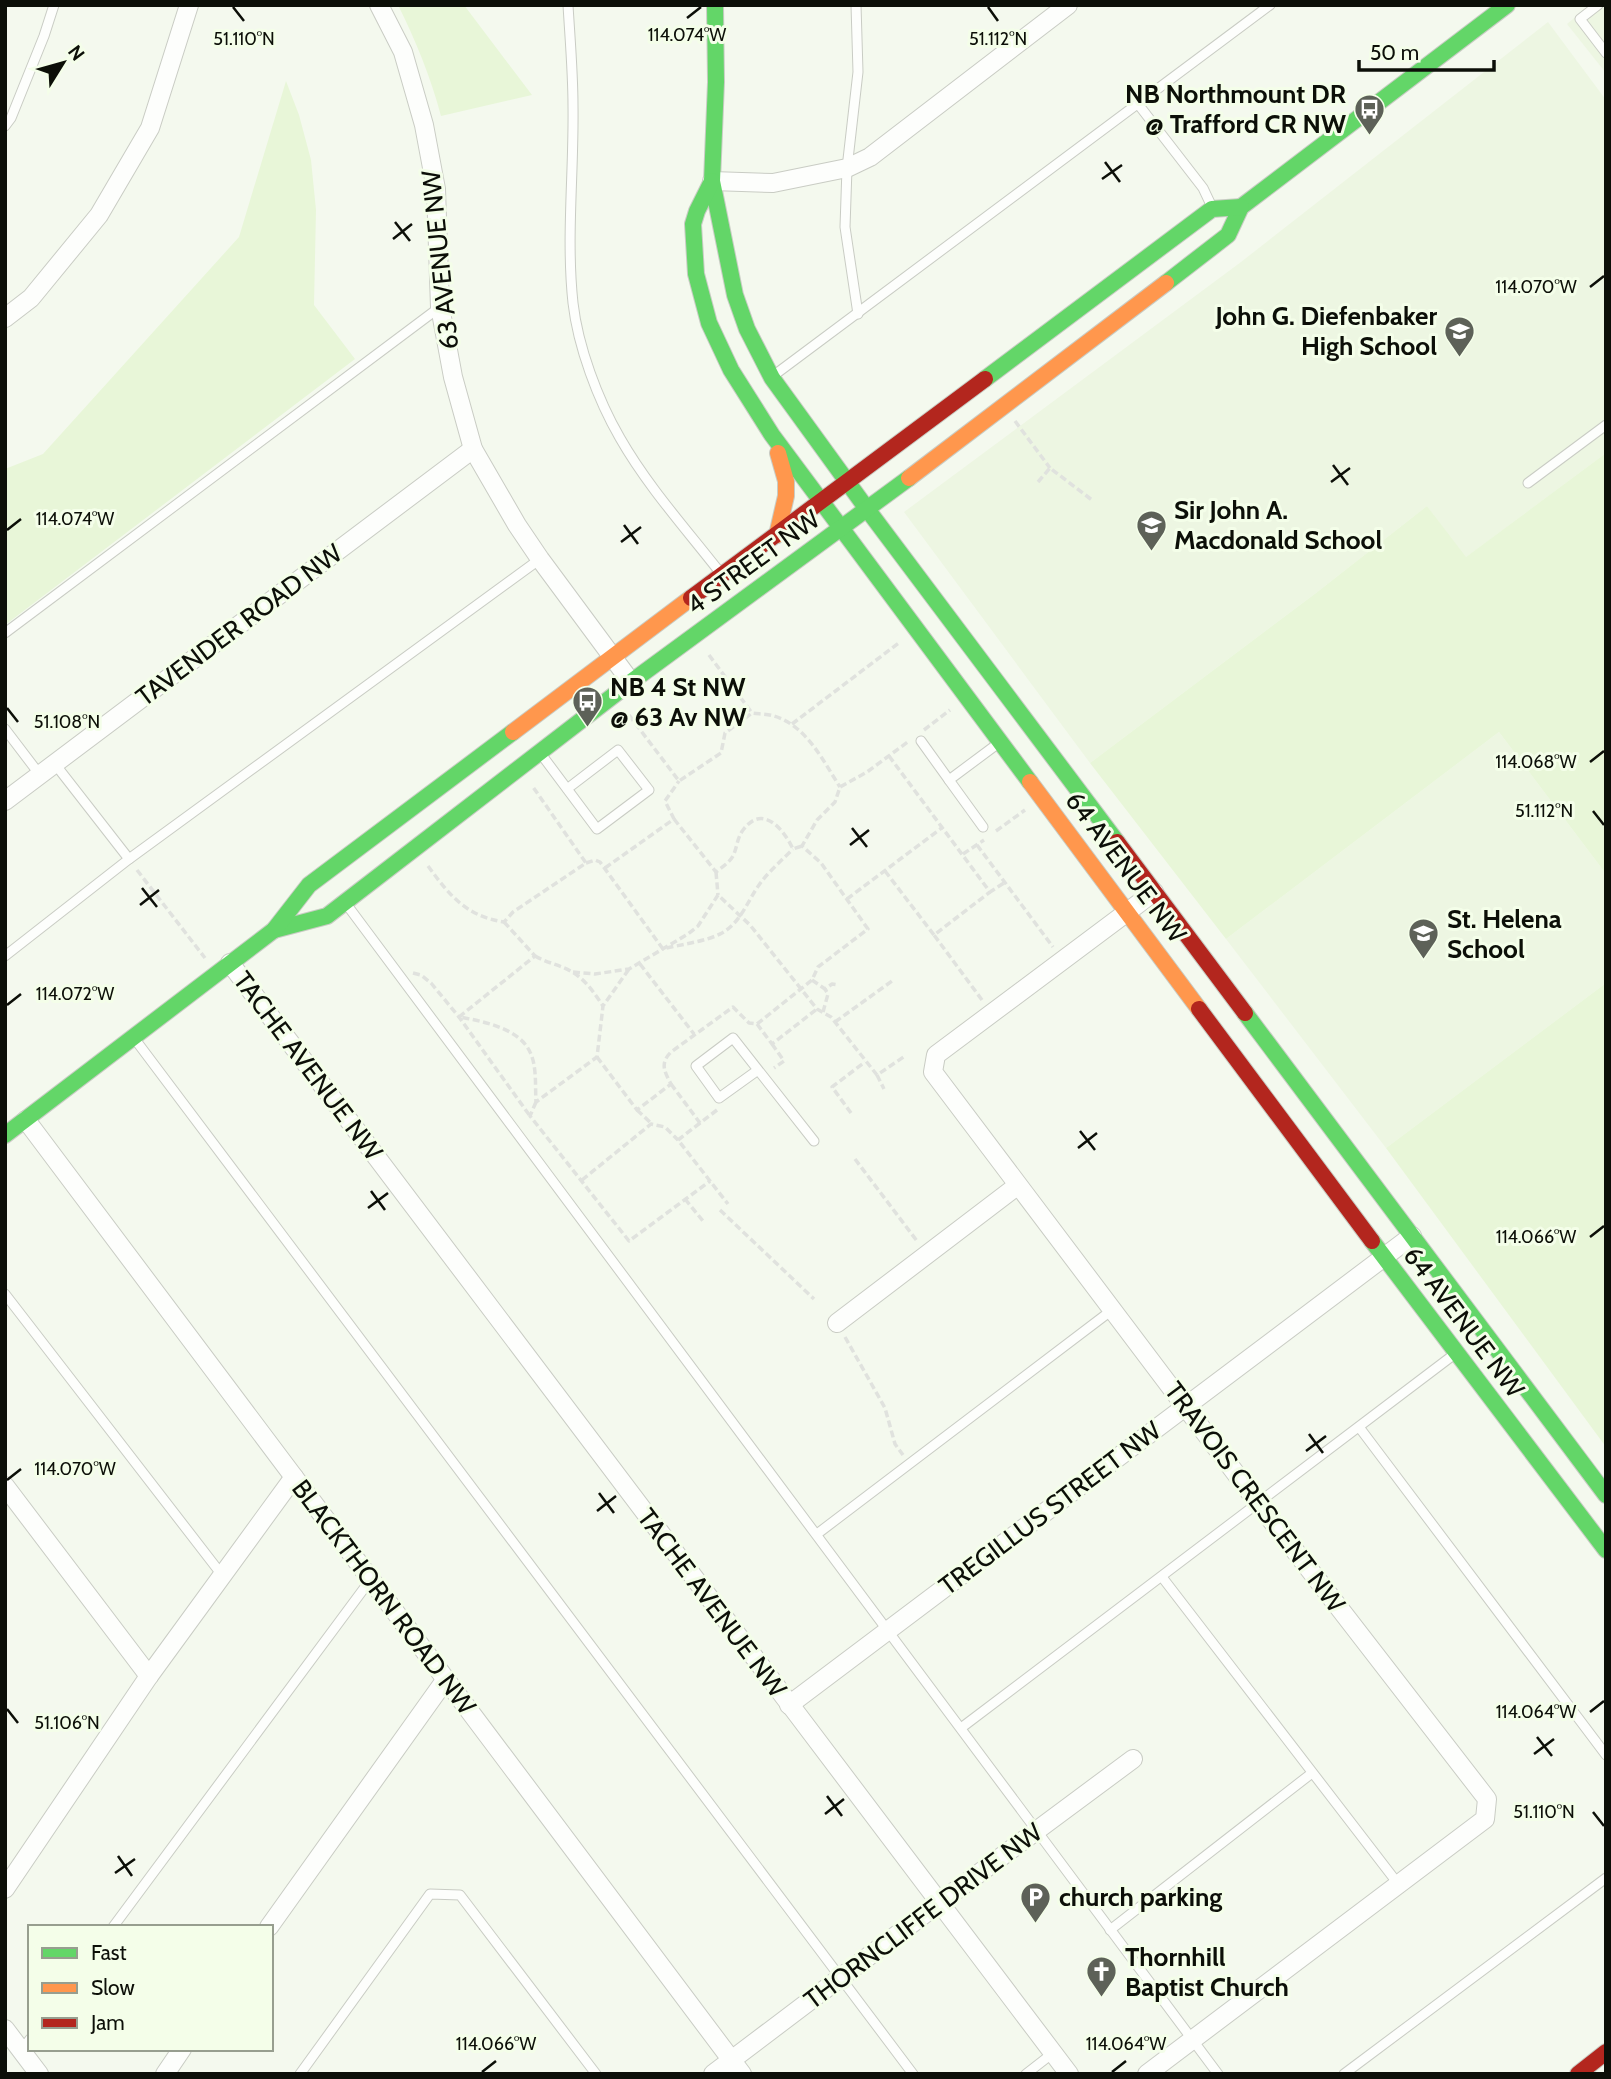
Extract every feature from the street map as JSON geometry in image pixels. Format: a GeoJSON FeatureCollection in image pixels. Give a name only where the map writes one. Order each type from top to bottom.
{"type":"FeatureCollection","features":[{"type":"Feature","properties":{"kind":"main road","name":"64 AVENUE NW"},"geometry":{"type":"LineString","coordinates":[[715,5],[716,82],[712,181],[735,295],[747,328],[772,377],[867,509],[1606,1495]]}},
{"type":"Feature","properties":{"kind":"main road","name":"4 STREET NW"},"geometry":{"type":"LineString","coordinates":[[274,930],[327,916],[345,903],[631,682],[867,509],[1228,235],[1241,207],[1507,5]]}},
{"type":"Feature","properties":{"kind":"main road","name":"64 AVENUE NW"},"geometry":{"type":"LineString","coordinates":[[712,181],[694,221],[694,259],[700,295],[709,324],[743,391],[772,435],[1384,1257],[1606,1550]]}},
{"type":"Feature","properties":{"kind":"main road"},"geometry":{"type":"LineString","coordinates":[[1212,209],[1241,207]]}},
{"type":"Feature","properties":{"kind":"main road","name":"4 STREET NW"},"geometry":{"type":"LineString","coordinates":[[5,1135],[274,930],[309,885],[1212,209]]}},
{"type":"Feature","properties":{"kind":"main road"},"geometry":{"type":"LineString","coordinates":[[772,435],[786,481],[786,496],[777,535]]}},
{"type":"Feature","properties":{"kind":"main road"},"geometry":{"type":"LineString","coordinates":[[1578,2074],[1606,2052]]}},
{"type":"Feature","properties":{"kind":"street"},"geometry":{"type":"LineString","coordinates":[[5,318],[31,298],[99,215],[150,128],[189,5]]}},
{"type":"Feature","properties":{"kind":"street","name":"63 AVENUE NW"},"geometry":{"type":"LineString","coordinates":[[379,5],[403,52],[424,125],[436,189],[440,307],[453,377],[473,449],[540,559],[631,682]]}},
{"type":"Feature","properties":{"kind":"street"},"geometry":{"type":"LineString","coordinates":[[712,181],[773,183],[847,168],[870,157],[1068,5]]}},
{"type":"Feature","properties":{"kind":"street","name":"TAVENDER ROAD NW"},"geometry":{"type":"LineString","coordinates":[[5,801],[473,449]]}},
{"type":"Feature","properties":{"kind":"street","name":"TRAVOIS CRESCENT NW"},"geometry":{"type":"LineString","coordinates":[[1147,2074],[1485,1819],[1487,1799],[1258,1503],[933,1072],[936,1055],[1154,892]]}},
{"type":"Feature","properties":{"kind":"street","name":"TACHE AVENUE NW"},"geometry":{"type":"LineString","coordinates":[[223,969],[1069,2074]]}},
{"type":"Feature","properties":{"kind":"street","name":"BLACKTHORN ROAD NW"},"geometry":{"type":"LineString","coordinates":[[26,1120],[737,2067]]}},
{"type":"Feature","properties":{"kind":"street"},"geometry":{"type":"LineString","coordinates":[[837,1323],[1017,1186]]}},
{"type":"Feature","properties":{"kind":"street","name":"TREGILLUS STREET NW"},"geometry":{"type":"LineString","coordinates":[[789,1705],[1412,1236]]}},
{"type":"Feature","properties":{"kind":"street"},"geometry":{"type":"LineString","coordinates":[[5,1889],[149,1676],[294,1477]]}},
{"type":"Feature","properties":{"kind":"street"},"geometry":{"type":"LineString","coordinates":[[5,1486],[149,1676]]}},
{"type":"Feature","properties":{"kind":"street"},"geometry":{"type":"LineString","coordinates":[[270,1925],[446,1679]]}},
{"type":"Feature","properties":{"kind":"street","name":"THORNCLIFFE DRIVE NW"},"geometry":{"type":"LineString","coordinates":[[713,2074],[737,2067],[840,1979],[1133,1759]]}},
{"type":"Feature","properties":{"kind":"street"},"geometry":{"type":"LineString","coordinates":[[5,2029],[25,2045],[39,2074]]}},
{"type":"Feature","properties":{"kind":"street"},"geometry":{"type":"LineString","coordinates":[[165,2074],[181,2051]]}},
{"type":"Feature","properties":{"kind":"lane"},"geometry":{"type":"LineString","coordinates":[[5,126],[11,118],[54,5]]}},
{"type":"Feature","properties":{"kind":"lane"},"geometry":{"type":"LineString","coordinates":[[568,5],[573,105],[569,245],[573,305],[580,340],[597,390],[620,438],[655,489],[723,576]]}},
{"type":"Feature","properties":{"kind":"lane"},"geometry":{"type":"LineString","coordinates":[[772,377],[1270,5]]}},
{"type":"Feature","properties":{"kind":"lane"},"geometry":{"type":"LineString","coordinates":[[1598,5],[1580,19],[1606,53]]}},
{"type":"Feature","properties":{"kind":"lane"},"geometry":{"type":"LineString","coordinates":[[858,6],[858,72],[847,168],[845,228],[858,314]]}},
{"type":"Feature","properties":{"kind":"lane"},"geometry":{"type":"LineString","coordinates":[[1138,104],[1203,188],[1212,209]]}},
{"type":"Feature","properties":{"kind":"lane"},"geometry":{"type":"LineString","coordinates":[[5,633],[440,307]]}},
{"type":"Feature","properties":{"kind":"lane"},"geometry":{"type":"LineString","coordinates":[[1528,483],[1606,425]]}},
{"type":"Feature","properties":{"kind":"lane"},"geometry":{"type":"LineString","coordinates":[[5,956],[129,859],[540,559]]}},
{"type":"Feature","properties":{"kind":"lane"},"geometry":{"type":"LineString","coordinates":[[5,729],[40,775]]}},
{"type":"Feature","properties":{"kind":"lane"},"geometry":{"type":"LineString","coordinates":[[920,737],[983,827]]}},
{"type":"Feature","properties":{"kind":"lane"},"geometry":{"type":"LineString","coordinates":[[949,780],[1001,741]]}},
{"type":"Feature","properties":{"kind":"lane"},"geometry":{"type":"LineString","coordinates":[[540,752],[567,789],[597,829],[649,790],[618,750],[567,789]]}},
{"type":"Feature","properties":{"kind":"lane"},"geometry":{"type":"LineString","coordinates":[[55,764],[129,859]]}},
{"type":"Feature","properties":{"kind":"lane"},"geometry":{"type":"LineString","coordinates":[[345,903],[1218,2074]]}},
{"type":"Feature","properties":{"kind":"lane"},"geometry":{"type":"LineString","coordinates":[[134,1038],[913,2074]]}},
{"type":"Feature","properties":{"kind":"lane"},"geometry":{"type":"LineString","coordinates":[[758,1070],[719,1098],[696,1066],[733,1038],[814,1141]]}},
{"type":"Feature","properties":{"kind":"lane"},"geometry":{"type":"LineString","coordinates":[[5,1294],[222,1575]]}},
{"type":"Feature","properties":{"kind":"lane"},"geometry":{"type":"LineString","coordinates":[[817,1534],[1112,1310]]}},
{"type":"Feature","properties":{"kind":"lane"},"geometry":{"type":"LineString","coordinates":[[961,1728],[1457,1352]]}},
{"type":"Feature","properties":{"kind":"lane"},"geometry":{"type":"LineString","coordinates":[[1359,1427],[1606,1755]]}},
{"type":"Feature","properties":{"kind":"lane"},"geometry":{"type":"LineString","coordinates":[[1162,1577],[1399,1885]]}},
{"type":"Feature","properties":{"kind":"lane"},"geometry":{"type":"LineString","coordinates":[[114,1925],[370,1579]]}},
{"type":"Feature","properties":{"kind":"lane"},"geometry":{"type":"LineString","coordinates":[[1110,1930],[1312,1773]]}},
{"type":"Feature","properties":{"kind":"lane"},"geometry":{"type":"LineString","coordinates":[[1344,2074],[1606,1878]]}},
{"type":"Feature","properties":{"kind":"lane"},"geometry":{"type":"LineString","coordinates":[[300,2074],[430,1894],[460,1895],[596,2074]]}},
{"type":"Feature","properties":{"kind":"lane"},"geometry":{"type":"LineString","coordinates":[[1026,2074],[1052,2053]]}},
{"type":"Feature","properties":{"kind":"path"},"geometry":{"type":"LineString","coordinates":[[1014,419],[1050,468],[1092,500]]}},
{"type":"Feature","properties":{"kind":"path"},"geometry":{"type":"LineString","coordinates":[[1038,482],[1050,468]]}},
{"type":"Feature","properties":{"kind":"path"},"geometry":{"type":"LineString","coordinates":[[792,724],[900,642]]}},
{"type":"Feature","properties":{"kind":"path"},"geometry":{"type":"LineString","coordinates":[[709,655],[752,713]]}},
{"type":"Feature","properties":{"kind":"path"},"geometry":{"type":"LineString","coordinates":[[920,737],[950,710]]}},
{"type":"Feature","properties":{"kind":"path"},"geometry":{"type":"LineString","coordinates":[[428,866],[446,889],[469,911],[504,922],[535,956],[544,962],[573,972],[595,974],[629,969],[698,926],[718,895],[716,872],[674,819],[665,801],[679,781],[721,753],[724,733],[752,713],[773,715],[792,724],[811,743],[840,787]]}},
{"type":"Feature","properties":{"kind":"path"},"geometry":{"type":"LineString","coordinates":[[629,715],[679,781]]}},
{"type":"Feature","properties":{"kind":"path"},"geometry":{"type":"LineString","coordinates":[[663,948],[715,936],[725,931],[741,914],[770,872],[793,849],[802,846],[817,820],[835,802],[840,787],[867,772],[909,740]]}},
{"type":"Feature","properties":{"kind":"path"},"geometry":{"type":"LineString","coordinates":[[889,756],[990,892]]}},
{"type":"Feature","properties":{"kind":"path"},"geometry":{"type":"LineString","coordinates":[[533,788],[586,863]]}},
{"type":"Feature","properties":{"kind":"path"},"geometry":{"type":"LineString","coordinates":[[605,868],[674,819]]}},
{"type":"Feature","properties":{"kind":"path"},"geometry":{"type":"LineString","coordinates":[[716,872],[731,860],[744,829],[759,820],[775,822],[793,849]]}},
{"type":"Feature","properties":{"kind":"path"},"geometry":{"type":"LineString","coordinates":[[847,899],[943,827]]}},
{"type":"Feature","properties":{"kind":"path"},"geometry":{"type":"LineString","coordinates":[[977,845],[1053,948]]}},
{"type":"Feature","properties":{"kind":"path"},"geometry":{"type":"LineString","coordinates":[[757,1024],[812,980],[818,967],[868,929],[821,863],[802,846]]}},
{"type":"Feature","properties":{"kind":"path"},"geometry":{"type":"LineString","coordinates":[[129,859],[223,969]]}},
{"type":"Feature","properties":{"kind":"path"},"geometry":{"type":"LineString","coordinates":[[504,922],[513,912],[586,863],[595,860],[605,868],[663,948]]}},
{"type":"Feature","properties":{"kind":"path"},"geometry":{"type":"LineString","coordinates":[[885,871],[983,1001]]}},
{"type":"Feature","properties":{"kind":"path"},"geometry":{"type":"LineString","coordinates":[[934,935],[1004,883]]}},
{"type":"Feature","properties":{"kind":"path"},"geometry":{"type":"LineString","coordinates":[[718,895],[741,914],[817,1009],[831,1017],[877,1075],[884,1088]]}},
{"type":"Feature","properties":{"kind":"path"},"geometry":{"type":"LineString","coordinates":[[458,1017],[535,956]]}},
{"type":"Feature","properties":{"kind":"path"},"geometry":{"type":"LineString","coordinates":[[639,963],[694,1034]]}},
{"type":"Feature","properties":{"kind":"path"},"geometry":{"type":"LineString","coordinates":[[629,969],[603,1006],[597,1057],[651,1124],[665,1128],[678,1140],[728,1204]]}},
{"type":"Feature","properties":{"kind":"path"},"geometry":{"type":"LineString","coordinates":[[395,970],[421,975],[431,983],[530,1116],[629,1241],[710,1181]]}},
{"type":"Feature","properties":{"kind":"path"},"geometry":{"type":"LineString","coordinates":[[573,972],[603,1006]]}},
{"type":"Feature","properties":{"kind":"path"},"geometry":{"type":"LineString","coordinates":[[812,980],[820,984],[828,994],[823,1012]]}},
{"type":"Feature","properties":{"kind":"path"},"geometry":{"type":"LineString","coordinates":[[835,1022],[892,981]]}},
{"type":"Feature","properties":{"kind":"path"},"geometry":{"type":"LineString","coordinates":[[825,989],[832,984],[839,985]]}},
{"type":"Feature","properties":{"kind":"path"},"geometry":{"type":"LineString","coordinates":[[638,1110],[671,1084],[664,1072],[666,1058],[694,1034],[733,1007],[749,1023],[757,1024],[772,1044],[817,1009]]}},
{"type":"Feature","properties":{"kind":"path"},"geometry":{"type":"LineString","coordinates":[[458,1017],[500,1028],[516,1035],[525,1043],[533,1061],[536,1102],[530,1116]]}},
{"type":"Feature","properties":{"kind":"path"},"geometry":{"type":"LineString","coordinates":[[877,1075],[905,1056]]}},
{"type":"Feature","properties":{"kind":"path"},"geometry":{"type":"LineString","coordinates":[[536,1102],[597,1057]]}},
{"type":"Feature","properties":{"kind":"path"},"geometry":{"type":"LineString","coordinates":[[851,1113],[832,1087],[865,1062]]}},
{"type":"Feature","properties":{"kind":"path"},"geometry":{"type":"LineString","coordinates":[[582,1180],[651,1124]]}},
{"type":"Feature","properties":{"kind":"path"},"geometry":{"type":"LineString","coordinates":[[678,1140],[700,1124]]}},
{"type":"Feature","properties":{"kind":"path"},"geometry":{"type":"LineString","coordinates":[[855,1158],[919,1242]]}},
{"type":"Feature","properties":{"kind":"path"},"geometry":{"type":"LineString","coordinates":[[685,1199],[703,1222]]}},
{"type":"Feature","properties":{"kind":"path"},"geometry":{"type":"LineString","coordinates":[[720,1210],[814,1299]]}},
{"type":"Feature","properties":{"kind":"path"},"geometry":{"type":"LineString","coordinates":[[837,1323],[885,1408],[895,1444],[909,1463]]}},
{"type":"Feature","properties":{"kind":"shaded area"},"geometry":{"type":"Polygon","coordinates":[[[398,5],[464,5],[532,95],[441,116],[433,88],[398,5]]]}},
{"type":"Feature","properties":{"kind":"shaded area"},"geometry":{"type":"Polygon","coordinates":[[[1590,5],[1606,5],[1606,73],[1567,24],[1590,5]]]}},
{"type":"Feature","properties":{"kind":"shaded area"},"geometry":{"type":"Polygon","coordinates":[[[1548,22],[1606,100],[1606,453],[1465,558],[1427,506],[1090,763],[904,512],[1241,262],[1548,22]]]}},
{"type":"Feature","properties":{"kind":"shaded area"},"geometry":{"type":"Polygon","coordinates":[[[286,81],[299,115],[311,160],[316,210],[314,305],[355,359],[5,625],[5,469],[43,454],[239,237],[286,81]]]}},
{"type":"Feature","properties":{"kind":"shaded area"},"geometry":{"type":"Polygon","coordinates":[[[1606,453],[1606,874],[1499,732],[1226,939],[1090,763],[1427,506],[1466,557],[1606,453]]]}},
{"type":"Feature","properties":{"kind":"shaded area","name":"St. Helena School"},"geometry":{"type":"Polygon","coordinates":[[[1499,732],[1606,874],[1606,983],[1386,1148],[1226,939],[1499,732]]]}},
{"type":"Feature","properties":{"kind":"shaded area"},"geometry":{"type":"Polygon","coordinates":[[[1606,983],[1606,1447],[1386,1148],[1606,983]]]}},
{"type":"Feature","properties":{"kind":"traffic: fast"},"geometry":{"type":"LineString","coordinates":[[715,5],[716,82],[712,181],[735,295],[747,329],[772,378],[1117,842]]}},
{"type":"Feature","properties":{"kind":"traffic: fast"},"geometry":{"type":"LineString","coordinates":[[1166,283],[1228,235],[1241,207],[1507,5]]}},
{"type":"Feature","properties":{"kind":"traffic: fast"},"geometry":{"type":"LineString","coordinates":[[712,181],[693,224],[696,274],[709,323],[731,370],[772,435],[1030,782]]}},
{"type":"Feature","properties":{"kind":"traffic: fast"},"geometry":{"type":"LineString","coordinates":[[985,379],[1212,209],[1241,207]]}},
{"type":"Feature","properties":{"kind":"traffic: fast"},"geometry":{"type":"LineString","coordinates":[[274,930],[327,916],[631,682],[909,478]]}},
{"type":"Feature","properties":{"kind":"traffic: fast"},"geometry":{"type":"LineString","coordinates":[[5,1135],[274,930],[309,885],[513,732]]}},
{"type":"Feature","properties":{"kind":"traffic: fast"},"geometry":{"type":"LineString","coordinates":[[1245,1013],[1606,1495]]}},
{"type":"Feature","properties":{"kind":"traffic: fast"},"geometry":{"type":"LineString","coordinates":[[1372,1241],[1606,1550]]}},
{"type":"Feature","properties":{"kind":"traffic: slow"},"geometry":{"type":"LineString","coordinates":[[909,478],[1166,283]]}},
{"type":"Feature","properties":{"kind":"traffic: slow"},"geometry":{"type":"LineString","coordinates":[[777,535],[786,496],[786,481],[778,453]]}},
{"type":"Feature","properties":{"kind":"traffic: slow"},"geometry":{"type":"LineString","coordinates":[[513,732],[691,598]]}},
{"type":"Feature","properties":{"kind":"traffic: slow"},"geometry":{"type":"LineString","coordinates":[[1030,782],[1199,1009]]}},
{"type":"Feature","properties":{"kind":"traffic: jam"},"geometry":{"type":"LineString","coordinates":[[691,598],[985,379]]}},
{"type":"Feature","properties":{"kind":"traffic: jam"},"geometry":{"type":"LineString","coordinates":[[1117,842],[1245,1013]]}},
{"type":"Feature","properties":{"kind":"traffic: jam"},"geometry":{"type":"LineString","coordinates":[[1199,1009],[1372,1241]]}},
{"type":"Feature","properties":{"kind":"traffic: jam"},"geometry":{"type":"LineString","coordinates":[[1578,2074],[1606,2052]]}},
{"type":"Feature","properties":{"kind":"place","name":"NB Northmount DR @ Trafford CR NW"},"geometry":{"type":"Point","coordinates":[1369,136]}},
{"type":"Feature","properties":{"kind":"place","name":"John G. Diefenbaker High School"},"geometry":{"type":"Point","coordinates":[1460,358]}},
{"type":"Feature","properties":{"kind":"place","name":"Sir John A. Macdonald School"},"geometry":{"type":"Point","coordinates":[1151,552]}},
{"type":"Feature","properties":{"kind":"place","name":"NB 4 St NW @ 63 Av NW"},"geometry":{"type":"Point","coordinates":[587,729]}},
{"type":"Feature","properties":{"kind":"place","name":"St. Helena School"},"geometry":{"type":"Point","coordinates":[1424,961]}},
{"type":"Feature","properties":{"kind":"place","name":"church parking"},"geometry":{"type":"Point","coordinates":[1036,1924]}},
{"type":"Feature","properties":{"kind":"place","name":"Thornhill Baptist Church"},"geometry":{"type":"Point","coordinates":[1102,1999]}}]}
